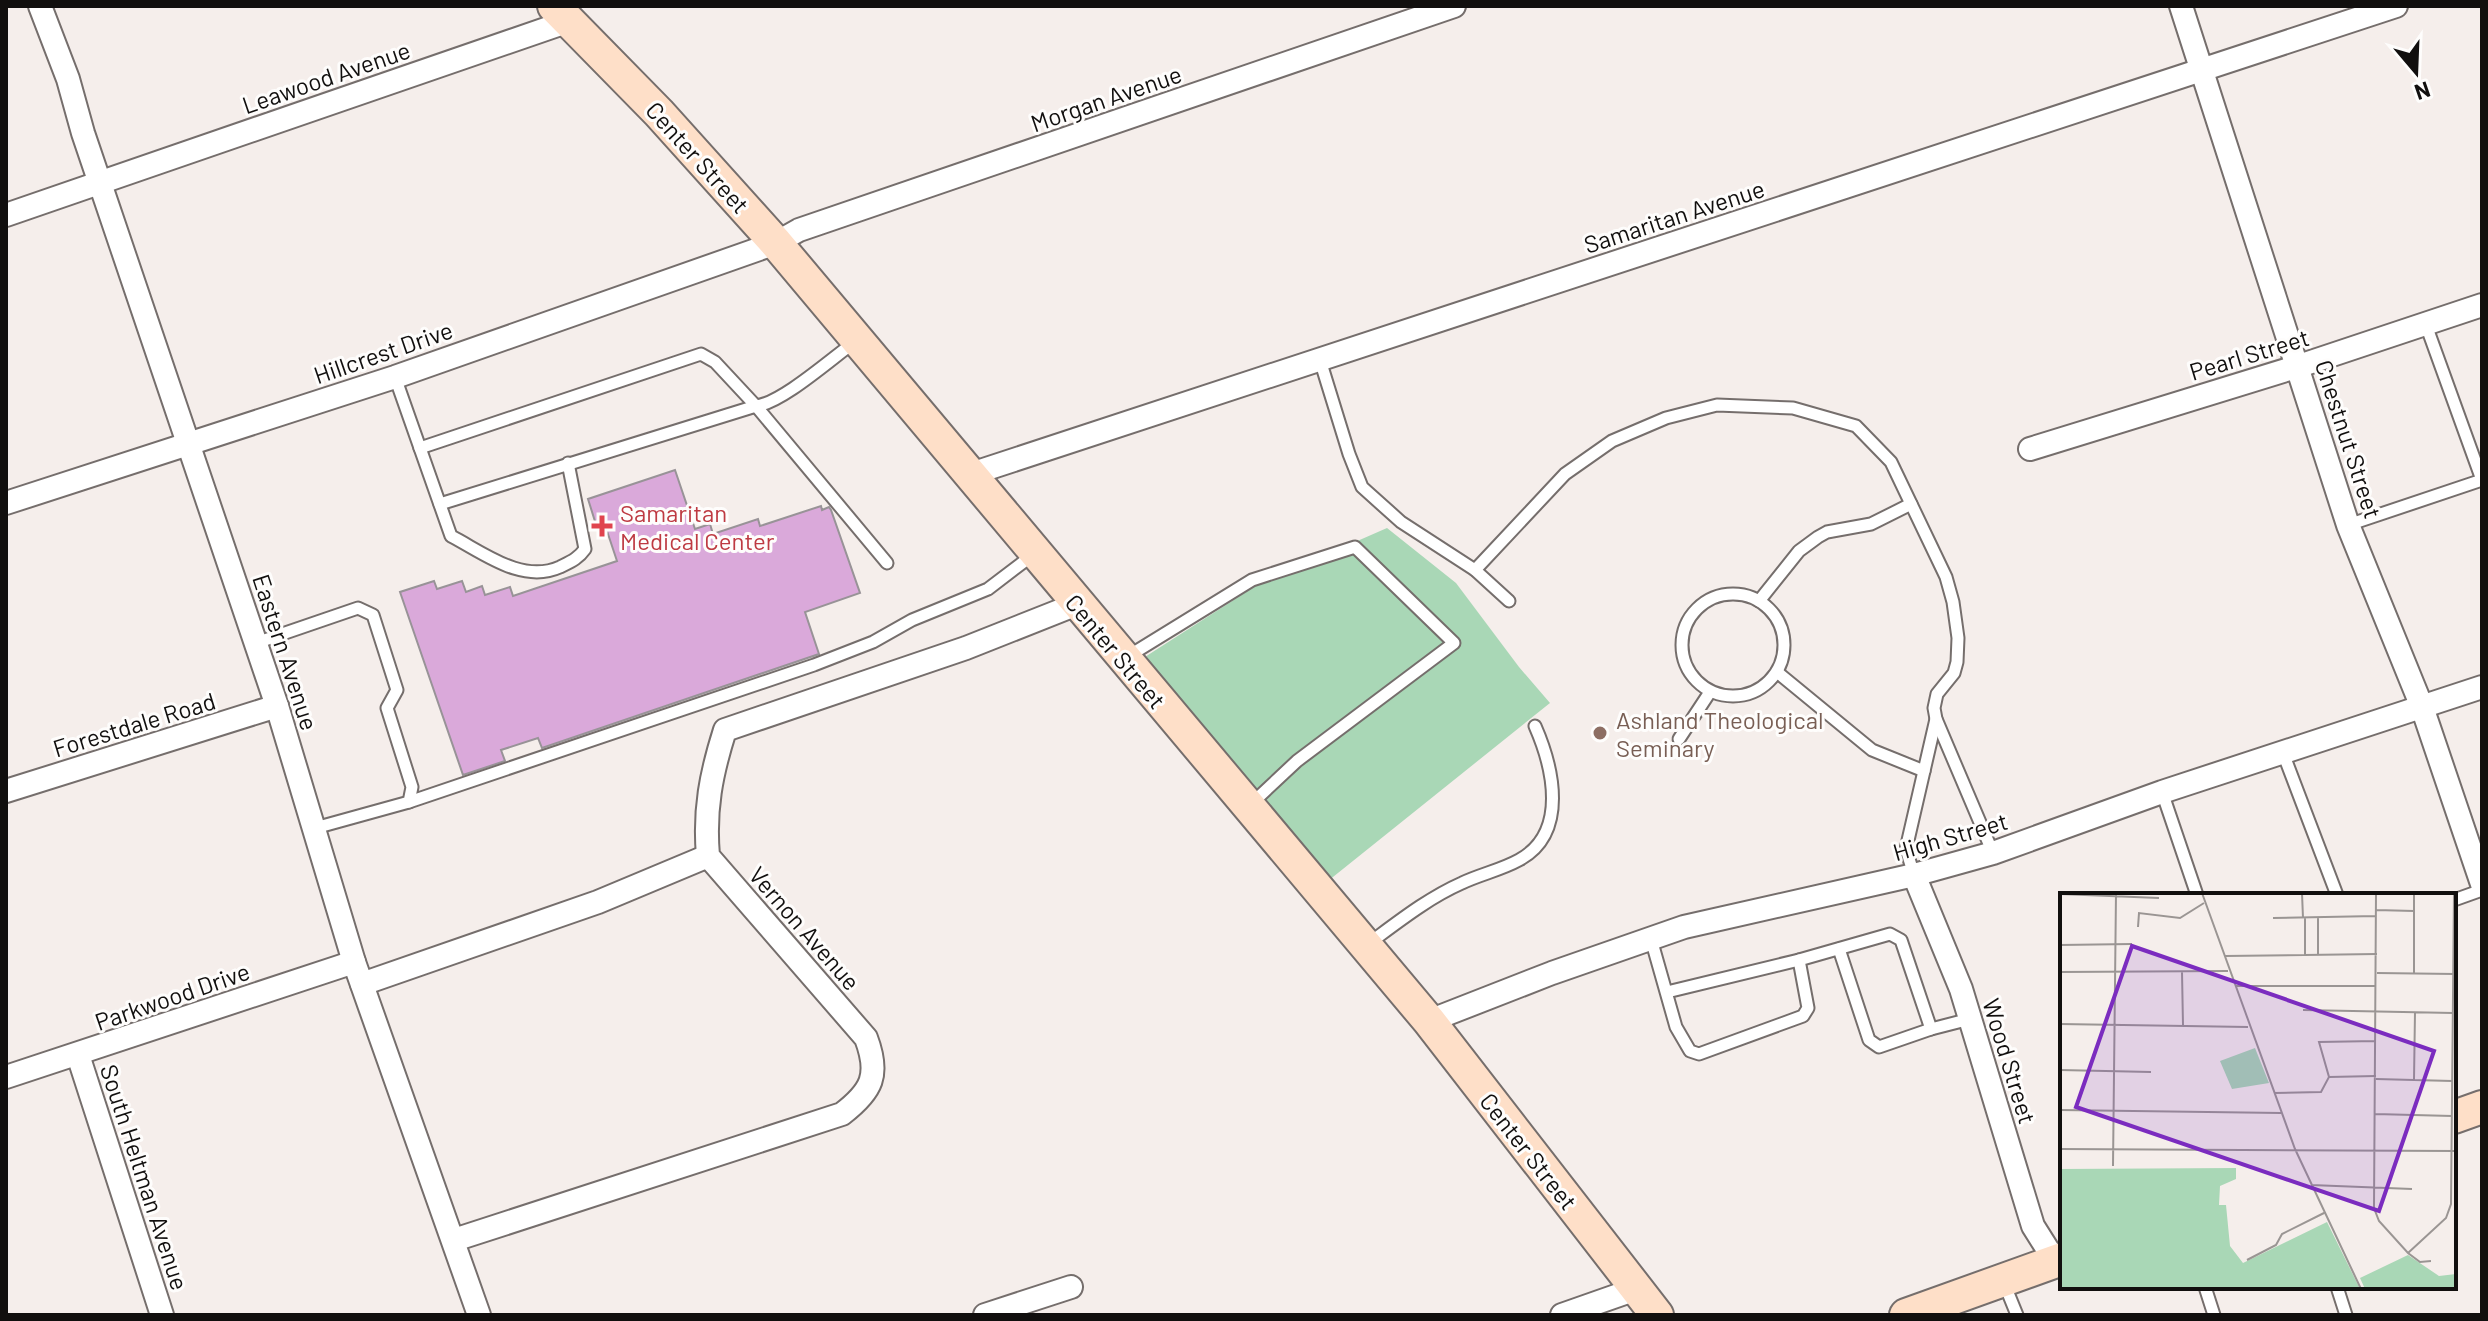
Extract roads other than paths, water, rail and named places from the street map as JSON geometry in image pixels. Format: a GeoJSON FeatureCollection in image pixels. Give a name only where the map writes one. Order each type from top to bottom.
{"type":"FeatureCollection","features":[{"type":"Feature","properties":{"kind":"main road","name":"Center Street"},"geometry":{"type":"LineString","coordinates":[[562,14],[659,113],[776,243],[1429,1021],[1657,1315]]}},
{"type":"Feature","properties":{"kind":"main road"},"geometry":{"type":"LineString","coordinates":[[2456,1116],[2482,1107]]}},
{"type":"Feature","properties":{"kind":"main road"},"geometry":{"type":"LineString","coordinates":[[1906,1315],[2058,1260]]}},
{"type":"Feature","properties":{"kind":"street","name":"Eastern Avenue"},"geometry":{"type":"LineString","coordinates":[[40,6],[277,706],[354,962],[479,1315]]}},
{"type":"Feature","properties":{"kind":"street","name":"Morgan Avenue"},"geometry":{"type":"LineString","coordinates":[[776,243],[799,230],[1454,6]]}},
{"type":"Feature","properties":{"kind":"street","name":"Chestnut Street"},"geometry":{"type":"LineString","coordinates":[[2181,6],[2348,525],[2422,707],[2482,884]]}},
{"type":"Feature","properties":{"kind":"street","name":"Samaritan Avenue"},"geometry":{"type":"LineString","coordinates":[[968,475],[2396,6]]}},
{"type":"Feature","properties":{"kind":"street","name":"Leawood Avenue"},"geometry":{"type":"LineString","coordinates":[[6,215],[562,14]]}},
{"type":"Feature","properties":{"kind":"street","name":"Hillcrest Drive"},"geometry":{"type":"LineString","coordinates":[[6,503],[395,377],[776,243]]}},
{"type":"Feature","properties":{"kind":"street","name":"Pearl Street"},"geometry":{"type":"LineString","coordinates":[[2030,449],[2299,366],[2482,305]]}},
{"type":"Feature","properties":{"kind":"street"},"geometry":{"type":"LineString","coordinates":[[362,984],[598,902],[708,856],[706,834],[711,775],[725,730],[966,648],[1077,604]]}},
{"type":"Feature","properties":{"kind":"street","name":"High Street"},"geometry":{"type":"LineString","coordinates":[[1429,1021],[1552,973],[1684,927],[1914,875],[1993,853],[2162,792],[2482,687]]}},
{"type":"Feature","properties":{"kind":"street","name":"Forestdale Road"},"geometry":{"type":"LineString","coordinates":[[6,791],[277,706]]}},
{"type":"Feature","properties":{"kind":"street","name":"Vernon Avenue"},"geometry":{"type":"LineString","coordinates":[[454,1240],[842,1114],[866,1093],[874,1071],[866,1038],[708,856]]}},
{"type":"Feature","properties":{"kind":"street","name":"Wood Street"},"geometry":{"type":"LineString","coordinates":[[1914,875],[1950,958],[2033,1226],[2058,1260]]}},
{"type":"Feature","properties":{"kind":"street","name":"Parkwood Drive"},"geometry":{"type":"LineString","coordinates":[[6,1077],[354,962]]}},
{"type":"Feature","properties":{"kind":"street","name":"South Heltman Avenue"},"geometry":{"type":"LineString","coordinates":[[78,1055],[162,1315]]}},
{"type":"Feature","properties":{"kind":"street"},"geometry":{"type":"LineString","coordinates":[[985,1315],[1071,1287]]}},
{"type":"Feature","properties":{"kind":"street"},"geometry":{"type":"LineString","coordinates":[[1562,1315],[1636,1289]]}},
{"type":"Feature","properties":{"kind":"lane"},"geometry":{"type":"LineString","coordinates":[[2348,525],[2482,480],[2426,325]]}},
{"type":"Feature","properties":{"kind":"lane"},"geometry":{"type":"LineString","coordinates":[[440,504],[767,405],[856,341]]}},
{"type":"Feature","properties":{"kind":"lane"},"geometry":{"type":"LineString","coordinates":[[420,448],[701,354],[715,362],[756,406],[887,563]]}},
{"type":"Feature","properties":{"kind":"lane"},"geometry":{"type":"LineString","coordinates":[[1320,360],[1362,487],[1401,522],[1475,570],[1509,601]]}},
{"type":"Feature","properties":{"kind":"lane"},"geometry":{"type":"LineString","coordinates":[[395,377],[451,536],[521,571],[545,574],[576,560],[585,549],[568,463]]}},
{"type":"Feature","properties":{"kind":"lane"},"geometry":{"type":"LineString","coordinates":[[1475,570],[1565,474],[1612,441],[1666,418],[1717,405],[1793,408],[1856,426],[1891,462],[1946,577],[1958,638],[1954,673],[1937,694],[1934,708],[1993,853]]}},
{"type":"Feature","properties":{"kind":"lane"},"geometry":{"type":"LineString","coordinates":[[1759,601],[1799,551],[1818,537],[1827,532],[1871,524],[1911,504]]}},
{"type":"Feature","properties":{"kind":"lane"},"geometry":{"type":"LineString","coordinates":[[1123,659],[1252,580],[1355,547],[1454,643],[1297,761],[1248,808]]}},
{"type":"Feature","properties":{"kind":"lane"},"geometry":{"type":"LineString","coordinates":[[315,828],[409,802],[858,648],[912,620],[988,589],[1034,554]]}},
{"type":"Feature","properties":{"kind":"lane"},"geometry":{"type":"LineString","coordinates":[[1728,593],[1759,601],[1775,615],[1783,634],[1784,651],[1777,672],[1760,689],[1747,694],[1726,696],[1710,692],[1687,671],[1681,649],[1682,633],[1688,618],[1697,608],[1728,593]]}},
{"type":"Feature","properties":{"kind":"lane"},"geometry":{"type":"LineString","coordinates":[[256,643],[358,608],[373,615],[397,690],[387,708],[412,787],[409,802]]}},
{"type":"Feature","properties":{"kind":"lane"},"geometry":{"type":"LineString","coordinates":[[1777,672],[1872,750],[1924,771]]}},
{"type":"Feature","properties":{"kind":"lane"},"geometry":{"type":"LineString","coordinates":[[1679,739],[1710,692]]}},
{"type":"Feature","properties":{"kind":"lane"},"geometry":{"type":"LineString","coordinates":[[1914,875],[1906,849],[1936,719]]}},
{"type":"Feature","properties":{"kind":"lane"},"geometry":{"type":"LineString","coordinates":[[1364,947],[1418,907],[1461,883],[1521,859],[1538,843],[1553,806],[1547,752],[1535,726]]}},
{"type":"Feature","properties":{"kind":"lane"},"geometry":{"type":"LineString","coordinates":[[2283,753],[2336,893]]}},
{"type":"Feature","properties":{"kind":"lane"},"geometry":{"type":"LineString","coordinates":[[2162,792],[2196,893]]}},
{"type":"Feature","properties":{"kind":"lane"},"geometry":{"type":"LineString","coordinates":[[2456,899],[2482,890]]}},
{"type":"Feature","properties":{"kind":"lane"},"geometry":{"type":"LineString","coordinates":[[1667,992],[1890,934],[1901,940],[1931,1029]]}},
{"type":"Feature","properties":{"kind":"lane"},"geometry":{"type":"LineString","coordinates":[[1651,939],[1676,1027],[1690,1051],[1699,1054],[1803,1016],[1808,1008],[1799,960]]}},
{"type":"Feature","properties":{"kind":"lane"},"geometry":{"type":"LineString","coordinates":[[1839,949],[1869,1040],[1879,1047],[1970,1019]]}},
{"type":"Feature","properties":{"kind":"lane"},"geometry":{"type":"LineString","coordinates":[[2003,1279],[2017,1315]]}},
{"type":"Feature","properties":{"kind":"lane"},"geometry":{"type":"LineString","coordinates":[[2206,1289],[2214,1315]]}},
{"type":"Feature","properties":{"kind":"lane"},"geometry":{"type":"LineString","coordinates":[[2338,1289],[2346,1315]]}},
{"type":"Feature","properties":{"kind":"place","name":"Samaritan Medical Center"},"geometry":{"type":"Point","coordinates":[602,526]}},
{"type":"Feature","properties":{"kind":"place","name":"Ashland Theological Seminary"},"geometry":{"type":"Point","coordinates":[1600,733]}}]}
